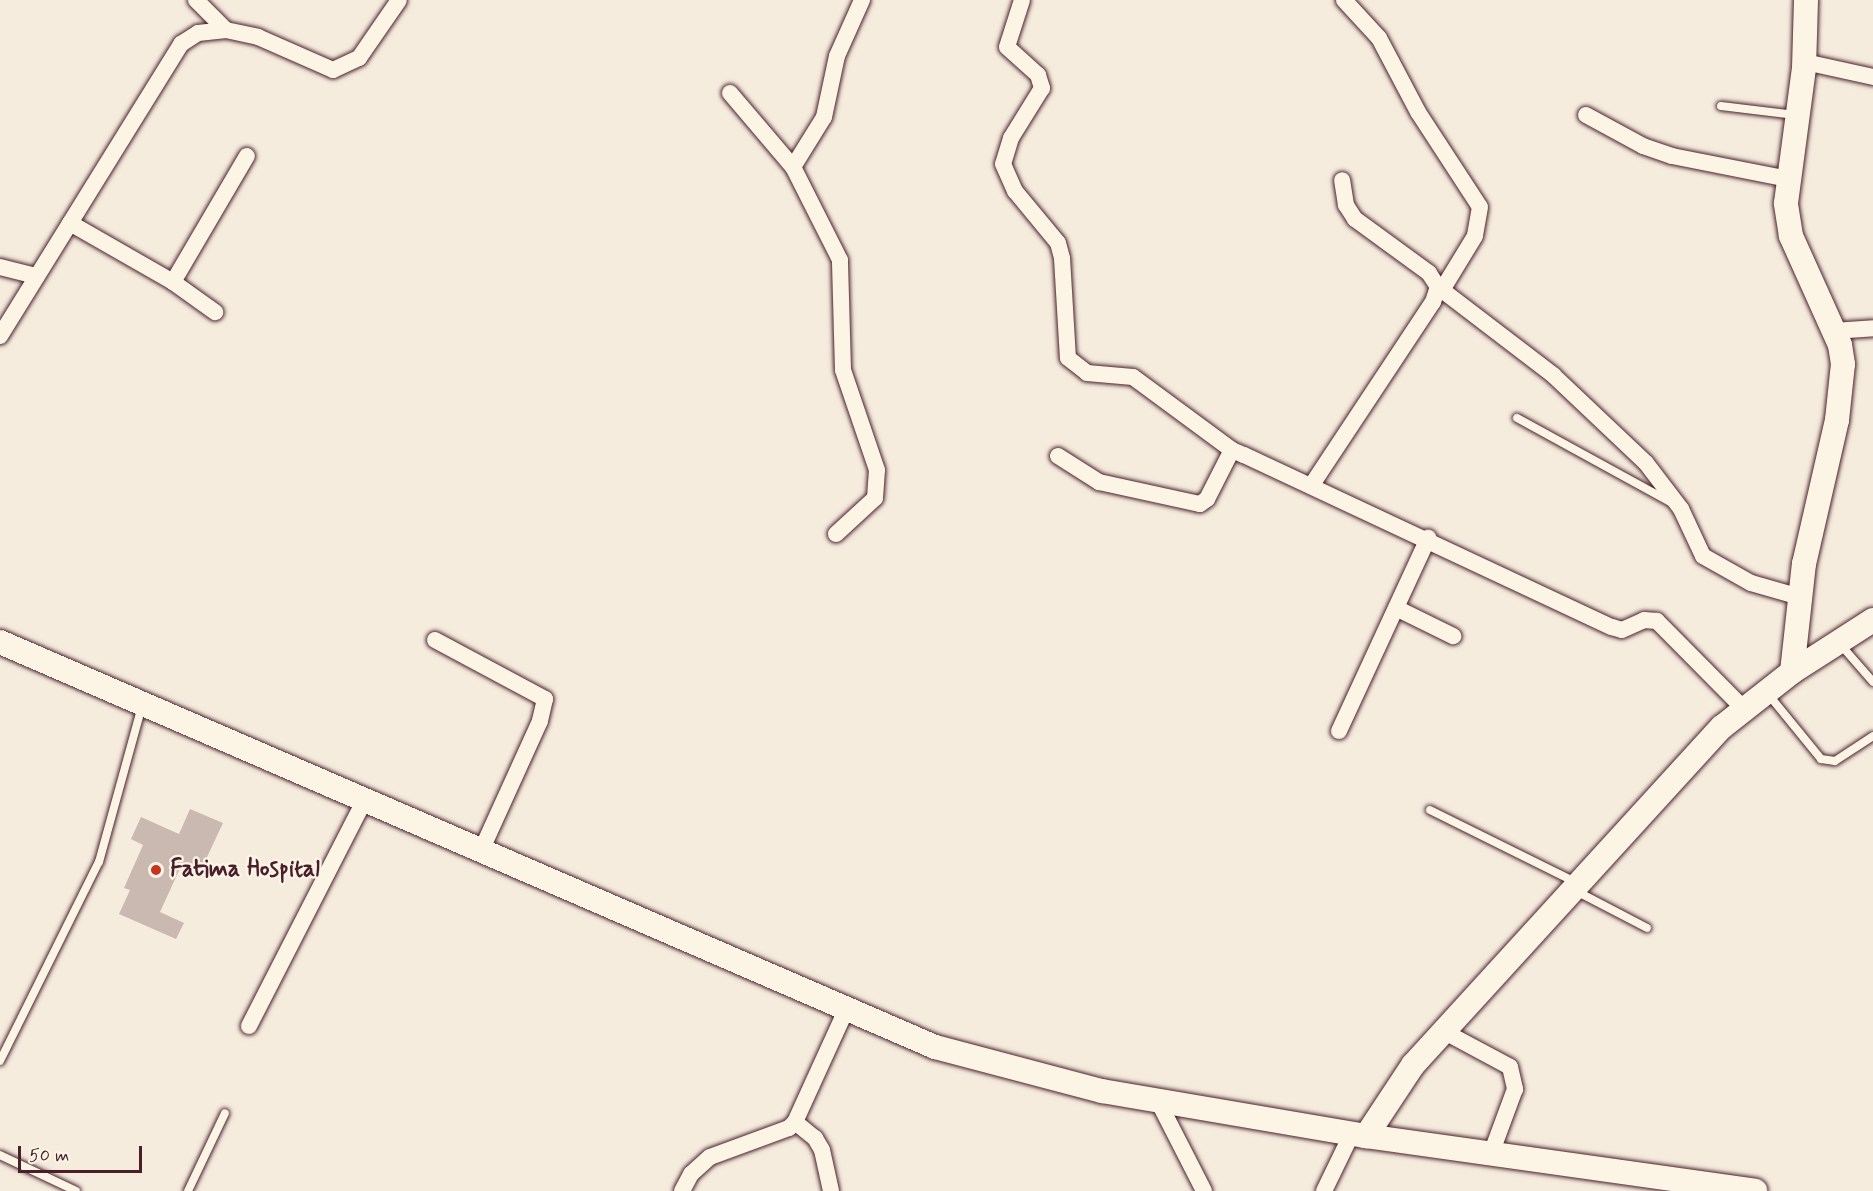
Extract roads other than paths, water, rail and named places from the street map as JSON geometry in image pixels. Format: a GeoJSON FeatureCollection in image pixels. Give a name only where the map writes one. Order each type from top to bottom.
{"type":"FeatureCollection","features":[{"type":"Feature","properties":{"kind":"main road"},"geometry":{"type":"LineString","coordinates":[[1792,672],[1800,597],[1843,387],[1843,364],[1834,331],[1791,236],[1786,203],[1805,62],[1806,0]]}},
{"type":"Feature","properties":{"kind":"main road"},"geometry":{"type":"LineString","coordinates":[[1359,1134],[1443,1031],[1574,886],[1722,728],[1792,672],[1873,620]]}},
{"type":"Feature","properties":{"kind":"main road"},"geometry":{"type":"LineString","coordinates":[[0,642],[480,853],[935,1047],[990,1064],[1102,1091],[1677,1186],[1755,1191]]}},
{"type":"Feature","properties":{"kind":"street"},"geometry":{"type":"LineString","coordinates":[[196,0],[226,30]]}},
{"type":"Feature","properties":{"kind":"street"},"geometry":{"type":"LineString","coordinates":[[0,336],[181,44],[198,33],[226,30],[258,37],[333,69],[358,58],[399,0]]}},
{"type":"Feature","properties":{"kind":"street"},"geometry":{"type":"LineString","coordinates":[[793,167],[824,117],[837,56],[862,0]]}},
{"type":"Feature","properties":{"kind":"street"},"geometry":{"type":"LineString","coordinates":[[1022,0],[1008,47],[1038,75],[1042,88],[1011,138],[1003,164],[1014,191],[1058,243],[1062,258],[1068,358],[1087,373],[1133,377],[1232,450],[1428,538],[1612,627],[1622,630],[1644,620],[1657,621],[1744,709]]}},
{"type":"Feature","properties":{"kind":"street"},"geometry":{"type":"LineString","coordinates":[[1311,486],[1475,236],[1479,207],[1418,112],[1379,38],[1344,0]]}},
{"type":"Feature","properties":{"kind":"street"},"geometry":{"type":"LineString","coordinates":[[1805,62],[1873,77]]}},
{"type":"Feature","properties":{"kind":"street"},"geometry":{"type":"LineString","coordinates":[[730,93],[793,167],[840,260],[843,370],[877,470],[875,498],[836,534]]}},
{"type":"Feature","properties":{"kind":"street"},"geometry":{"type":"LineString","coordinates":[[1586,115],[1643,146],[1672,156],[1788,179]]}},
{"type":"Feature","properties":{"kind":"street"},"geometry":{"type":"LineString","coordinates":[[172,282],[247,156]]}},
{"type":"Feature","properties":{"kind":"street"},"geometry":{"type":"LineString","coordinates":[[1342,180],[1346,206],[1355,219],[1429,273],[1440,288],[1553,375],[1646,463],[1681,508],[1696,544],[1716,567],[1751,584],[1800,597]]}},
{"type":"Feature","properties":{"kind":"street"},"geometry":{"type":"LineString","coordinates":[[69,223],[172,282],[215,312]]}},
{"type":"Feature","properties":{"kind":"street"},"geometry":{"type":"LineString","coordinates":[[0,267],[37,276]]}},
{"type":"Feature","properties":{"kind":"street"},"geometry":{"type":"LineString","coordinates":[[1834,331],[1873,328]]}},
{"type":"Feature","properties":{"kind":"street"},"geometry":{"type":"LineString","coordinates":[[1058,456],[1099,482],[1200,504],[1208,499],[1232,450]]}},
{"type":"Feature","properties":{"kind":"street"},"geometry":{"type":"LineString","coordinates":[[1339,731],[1428,538]]}},
{"type":"Feature","properties":{"kind":"street"},"geometry":{"type":"LineString","coordinates":[[1396,608],[1453,636]]}},
{"type":"Feature","properties":{"kind":"street"},"geometry":{"type":"LineString","coordinates":[[435,639],[541,694],[545,699],[540,721],[480,853]]}},
{"type":"Feature","properties":{"kind":"street"},"geometry":{"type":"LineString","coordinates":[[249,1026],[364,801]]}},
{"type":"Feature","properties":{"kind":"street"},"geometry":{"type":"LineString","coordinates":[[682,1191],[691,1174],[710,1157],[789,1128],[795,1122],[846,1010]]}},
{"type":"Feature","properties":{"kind":"street"},"geometry":{"type":"LineString","coordinates":[[1443,1031],[1510,1067],[1515,1089],[1491,1154]]}},
{"type":"Feature","properties":{"kind":"street"},"geometry":{"type":"LineString","coordinates":[[1157,1099],[1204,1191]]}},
{"type":"Feature","properties":{"kind":"street"},"geometry":{"type":"LineString","coordinates":[[795,1122],[815,1138],[822,1150],[831,1191]]}},
{"type":"Feature","properties":{"kind":"street"},"geometry":{"type":"LineString","coordinates":[[1323,1191],[1359,1134]]}},
{"type":"Feature","properties":{"kind":"lane"},"geometry":{"type":"LineString","coordinates":[[1721,106],[1796,116]]}},
{"type":"Feature","properties":{"kind":"lane"},"geometry":{"type":"LineString","coordinates":[[1517,417],[1681,508]]}},
{"type":"Feature","properties":{"kind":"lane"},"geometry":{"type":"LineString","coordinates":[[1838,642],[1873,682]]}},
{"type":"Feature","properties":{"kind":"lane"},"geometry":{"type":"LineString","coordinates":[[1766,692],[1821,759],[1834,760],[1873,736]]}},
{"type":"Feature","properties":{"kind":"lane"},"geometry":{"type":"LineString","coordinates":[[0,1060],[99,862],[143,703]]}},
{"type":"Feature","properties":{"kind":"lane"},"geometry":{"type":"LineString","coordinates":[[1430,810],[1574,886],[1647,928]]}},
{"type":"Feature","properties":{"kind":"lane"},"geometry":{"type":"LineString","coordinates":[[188,1191],[225,1113]]}},
{"type":"Feature","properties":{"kind":"lane"},"geometry":{"type":"LineString","coordinates":[[0,1155],[76,1191]]}},
{"type":"Feature","properties":{"kind":"place","name":"Fatima Hospital"},"geometry":{"type":"Point","coordinates":[156,870]}}]}
